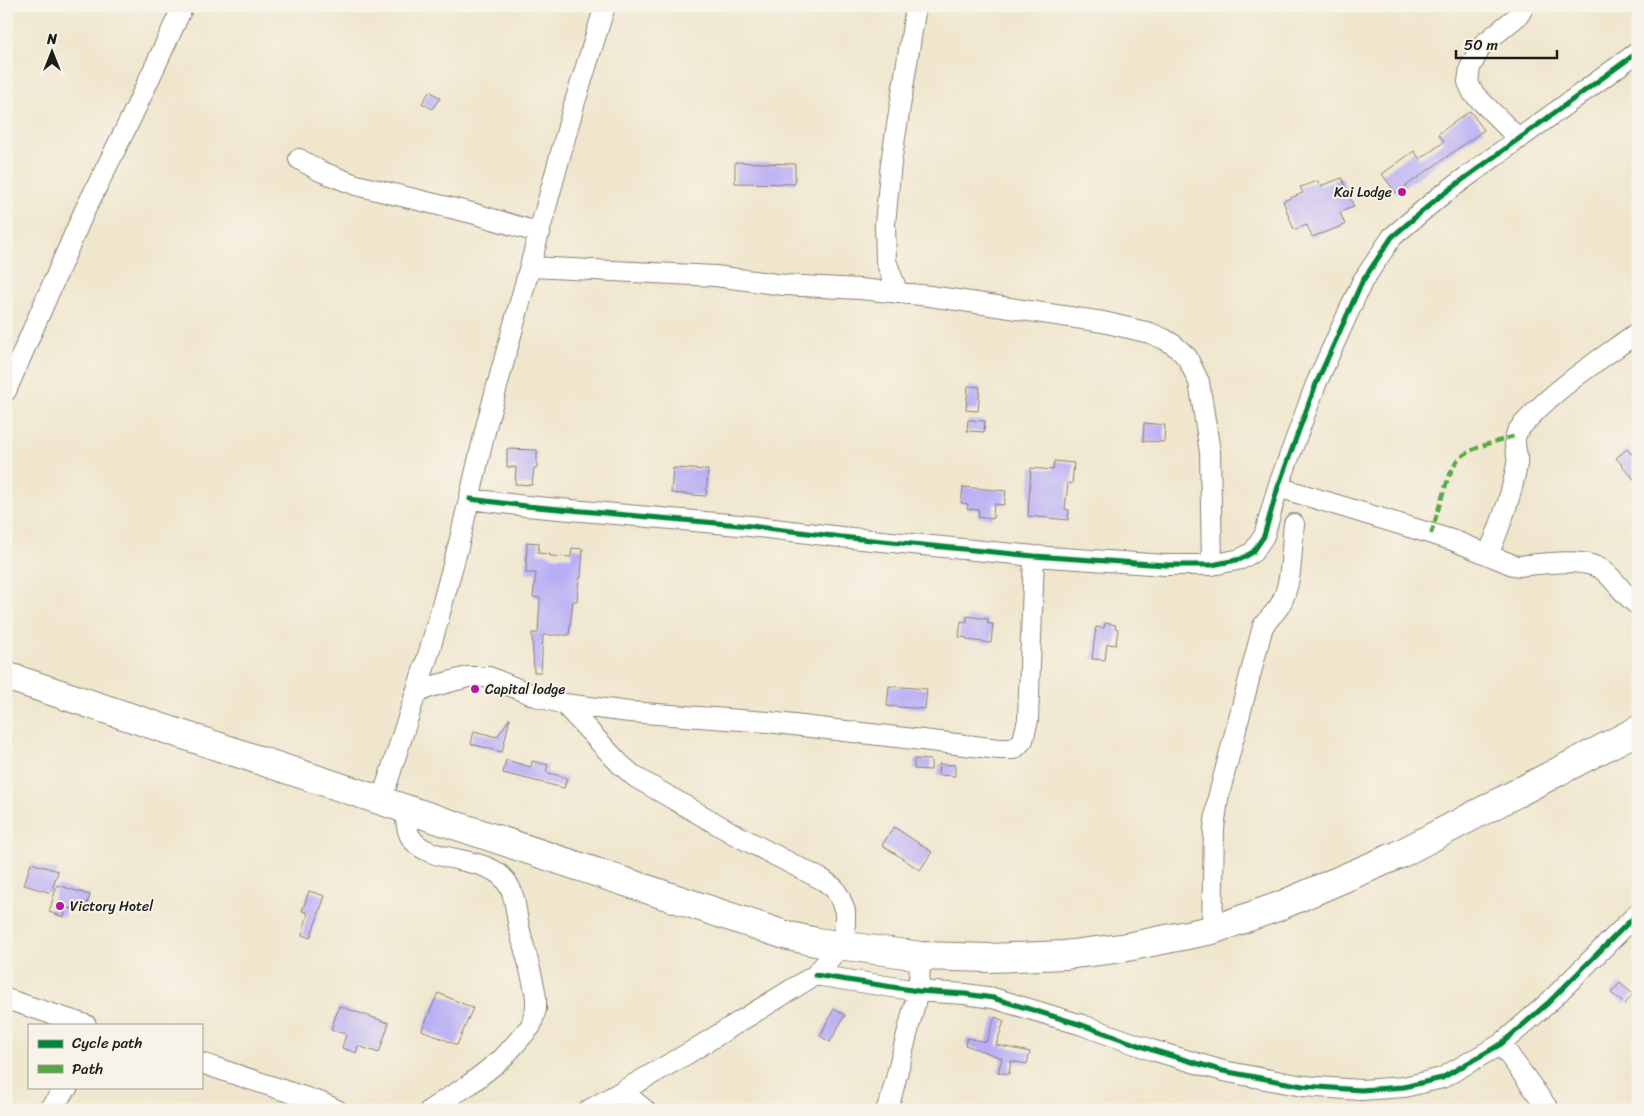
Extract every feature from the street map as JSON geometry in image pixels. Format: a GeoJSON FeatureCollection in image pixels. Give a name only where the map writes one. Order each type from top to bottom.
{"type":"FeatureCollection","features":[{"type":"Feature","properties":{"kind":"highway"},"geometry":{"type":"LineString","coordinates":[[6,676],[785,935],[816,942],[921,956],[989,958],[1065,955],[1122,948],[1212,930],[1277,907],[1398,855],[1638,730]]}},
{"type":"Feature","properties":{"kind":"street"},"geometry":{"type":"LineString","coordinates":[[6,391],[84,212],[145,89],[183,6]]}},
{"type":"Feature","properties":{"kind":"street"},"geometry":{"type":"LineString","coordinates":[[430,1110],[470,1084],[503,1058],[531,1026],[536,1009],[536,998],[519,929],[515,902],[505,880],[497,872],[426,850],[416,844],[393,806],[415,694],[430,649],[470,499],[487,423],[574,105],[605,6]]}},
{"type":"Feature","properties":{"kind":"street"},"geometry":{"type":"LineString","coordinates":[[898,293],[886,261],[885,224],[891,163],[916,6]]}},
{"type":"Feature","properties":{"kind":"street"},"geometry":{"type":"LineString","coordinates":[[1519,138],[1473,93],[1468,82],[1470,68],[1481,46],[1519,15],[1524,6]]}},
{"type":"Feature","properties":{"kind":"street"},"geometry":{"type":"LineString","coordinates":[[470,499],[1034,556],[1165,565],[1212,565],[1241,559],[1253,552],[1264,536],[1278,487],[1316,384],[1362,282],[1392,237],[1439,197],[1638,52]]}},
{"type":"Feature","properties":{"kind":"street"},"geometry":{"type":"LineString","coordinates":[[299,159],[320,171],[356,185],[472,213],[540,233]]}},
{"type":"Feature","properties":{"kind":"street"},"geometry":{"type":"LineString","coordinates":[[531,267],[715,276],[784,285],[898,293],[1003,306],[1103,322],[1150,333],[1164,339],[1181,351],[1190,363],[1199,382],[1210,452],[1212,565]]}},
{"type":"Feature","properties":{"kind":"street"},"geometry":{"type":"LineString","coordinates":[[1488,555],[1518,461],[1514,442],[1518,431],[1538,409],[1570,381],[1638,332]]}},
{"type":"Feature","properties":{"kind":"street"},"geometry":{"type":"LineString","coordinates":[[1278,487],[1455,541],[1519,566],[1577,562],[1595,566],[1605,571],[1630,600],[1638,605]]}},
{"type":"Feature","properties":{"kind":"street"},"geometry":{"type":"LineString","coordinates":[[1264,536],[1294,524],[1322,501]]}},
{"type":"Feature","properties":{"kind":"street"},"geometry":{"type":"LineString","coordinates":[[1212,930],[1214,829],[1218,798],[1263,626],[1280,606],[1290,574],[1294,524]]}},
{"type":"Feature","properties":{"kind":"street"},"geometry":{"type":"LineString","coordinates":[[415,694],[430,687],[468,677],[483,676],[535,696],[564,704],[630,712],[768,722],[999,749],[1014,749],[1023,740],[1028,720],[1034,556]]}},
{"type":"Feature","properties":{"kind":"street"},"geometry":{"type":"LineString","coordinates":[[564,704],[620,764],[635,777],[714,824],[823,880],[834,888],[845,911],[842,945],[815,975],[687,1054],[589,1110]]}},
{"type":"Feature","properties":{"kind":"street"},"geometry":{"type":"LineString","coordinates":[[815,975],[918,991],[993,998],[1205,1066],[1303,1086],[1361,1090],[1404,1087],[1442,1078],[1501,1044],[1548,1003],[1638,913]]}},
{"type":"Feature","properties":{"kind":"street"},"geometry":{"type":"LineString","coordinates":[[886,1110],[890,1102],[918,991],[921,956]]}},
{"type":"Feature","properties":{"kind":"street"},"geometry":{"type":"LineString","coordinates":[[6,999],[83,1024]]}},
{"type":"Feature","properties":{"kind":"street"},"geometry":{"type":"LineString","coordinates":[[1501,1044],[1545,1107]]}},
{"type":"Feature","properties":{"kind":"street"},"geometry":{"type":"LineString","coordinates":[[202,1063],[322,1103],[337,1110]]}},
{"type":"Feature","properties":{"kind":"street"},"geometry":{"type":"LineString","coordinates":[[48,1110],[67,1088]]}},
{"type":"Feature","properties":{"kind":"street"},"geometry":{"type":"LineString","coordinates":[[622,1091],[645,1110]]}},
{"type":"Feature","properties":{"kind":"building"},"geometry":{"type":"Polygon","coordinates":[[[430,91],[440,98],[432,109],[422,103],[430,91]]]}},
{"type":"Feature","properties":{"kind":"building"},"geometry":{"type":"Polygon","coordinates":[[[1470,111],[1484,130],[1396,193],[1382,174],[1414,151],[1420,159],[1444,142],[1438,134],[1470,111]]]}},
{"type":"Feature","properties":{"kind":"building"},"geometry":{"type":"Polygon","coordinates":[[[735,162],[795,164],[795,184],[735,183],[735,162]]]}},
{"type":"Feature","properties":{"kind":"building"},"geometry":{"type":"Polygon","coordinates":[[[1342,178],[1354,207],[1340,212],[1345,225],[1312,237],[1307,225],[1294,230],[1283,201],[1303,193],[1300,187],[1318,181],[1320,186],[1342,178]]]}},
{"type":"Feature","properties":{"kind":"building"},"geometry":{"type":"Polygon","coordinates":[[[968,386],[980,387],[978,411],[966,410],[968,386]]]}},
{"type":"Feature","properties":{"kind":"building"},"geometry":{"type":"Polygon","coordinates":[[[968,420],[985,421],[984,432],[967,431],[968,420]]]}},
{"type":"Feature","properties":{"kind":"building"},"geometry":{"type":"Polygon","coordinates":[[[1144,423],[1165,425],[1164,442],[1143,441],[1144,423]]]}},
{"type":"Feature","properties":{"kind":"building"},"geometry":{"type":"Polygon","coordinates":[[[507,449],[537,450],[537,468],[534,468],[532,485],[515,484],[516,467],[507,467],[507,449]]]}},
{"type":"Feature","properties":{"kind":"building"},"geometry":{"type":"Polygon","coordinates":[[[1627,449],[1631,454],[1638,449],[1638,484],[1616,458],[1627,449]]]}},
{"type":"Feature","properties":{"kind":"building"},"geometry":{"type":"Polygon","coordinates":[[[1054,461],[1074,463],[1072,484],[1068,483],[1065,509],[1069,510],[1068,520],[1028,516],[1031,468],[1053,470],[1054,461]]]}},
{"type":"Feature","properties":{"kind":"building"},"geometry":{"type":"Polygon","coordinates":[[[673,468],[708,470],[706,496],[671,493],[673,468]]]}},
{"type":"Feature","properties":{"kind":"building"},"geometry":{"type":"Polygon","coordinates":[[[963,487],[1006,491],[1004,505],[994,504],[993,519],[978,517],[979,510],[967,509],[968,504],[961,503],[963,487]]]}},
{"type":"Feature","properties":{"kind":"building"},"geometry":{"type":"Polygon","coordinates":[[[527,542],[539,543],[538,553],[550,554],[550,556],[571,557],[572,548],[583,549],[581,578],[579,578],[577,601],[573,601],[569,635],[543,635],[541,672],[534,672],[532,633],[538,633],[540,598],[533,597],[536,573],[526,573],[527,542]]]}},
{"type":"Feature","properties":{"kind":"building"},"geometry":{"type":"Polygon","coordinates":[[[967,616],[988,619],[988,624],[993,624],[991,643],[959,637],[961,621],[967,622],[967,616]]]}},
{"type":"Feature","properties":{"kind":"building"},"geometry":{"type":"Polygon","coordinates":[[[1105,623],[1116,625],[1115,628],[1118,629],[1116,645],[1107,644],[1105,660],[1092,659],[1096,627],[1104,628],[1105,623]]]}},
{"type":"Feature","properties":{"kind":"building"},"geometry":{"type":"Polygon","coordinates":[[[889,686],[927,689],[925,709],[887,706],[889,686]]]}},
{"type":"Feature","properties":{"kind":"building"},"geometry":{"type":"Polygon","coordinates":[[[510,718],[502,752],[471,744],[474,731],[497,737],[510,718]]]}},
{"type":"Feature","properties":{"kind":"building"},"geometry":{"type":"Polygon","coordinates":[[[914,759],[931,760],[931,770],[914,769],[914,759]]]}},
{"type":"Feature","properties":{"kind":"building"},"geometry":{"type":"Polygon","coordinates":[[[506,760],[531,767],[532,761],[548,765],[546,772],[567,778],[564,788],[503,773],[506,760]]]}},
{"type":"Feature","properties":{"kind":"building"},"geometry":{"type":"Polygon","coordinates":[[[939,764],[955,765],[955,776],[938,775],[939,764]]]}},
{"type":"Feature","properties":{"kind":"building"},"geometry":{"type":"Polygon","coordinates":[[[894,827],[932,852],[920,870],[882,845],[894,827]]]}},
{"type":"Feature","properties":{"kind":"building"},"geometry":{"type":"Polygon","coordinates":[[[31,863],[58,871],[51,893],[24,885],[31,863]]]}},
{"type":"Feature","properties":{"kind":"building"},"geometry":{"type":"Polygon","coordinates":[[[57,885],[90,895],[84,913],[66,907],[64,917],[49,912],[57,885]]]}},
{"type":"Feature","properties":{"kind":"building"},"geometry":{"type":"Polygon","coordinates":[[[309,891],[325,896],[310,938],[302,935],[308,913],[302,911],[309,891]]]}},
{"type":"Feature","properties":{"kind":"building"},"geometry":{"type":"Polygon","coordinates":[[[1620,983],[1633,994],[1625,1004],[1611,993],[1620,983]]]}},
{"type":"Feature","properties":{"kind":"building"},"geometry":{"type":"Polygon","coordinates":[[[438,993],[473,1008],[457,1045],[422,1030],[438,993]]]}},
{"type":"Feature","properties":{"kind":"building"},"geometry":{"type":"Polygon","coordinates":[[[339,1006],[389,1023],[379,1053],[358,1046],[356,1053],[342,1048],[346,1034],[331,1030],[339,1006]]]}},
{"type":"Feature","properties":{"kind":"building"},"geometry":{"type":"Polygon","coordinates":[[[834,1009],[845,1015],[830,1042],[820,1036],[834,1009]]]}},
{"type":"Feature","properties":{"kind":"building"},"geometry":{"type":"Polygon","coordinates":[[[995,1017],[1004,1021],[996,1045],[1030,1052],[1027,1064],[1011,1061],[1009,1074],[998,1072],[1002,1058],[965,1045],[967,1038],[986,1042],[995,1017]]]}},
{"type":"Feature","properties":{"kind":"marked path"},"geometry":{"type":"LineString","coordinates":[[1431,534],[1446,484],[1458,460],[1463,455],[1477,448],[1515,436]]}},
{"type":"Feature","properties":{"kind":"cycle path"},"geometry":{"type":"LineString","coordinates":[[470,499],[1034,556],[1165,565],[1212,565],[1241,559],[1253,552],[1264,536],[1278,487],[1316,384],[1362,282],[1392,237],[1439,197],[1638,52]]}},
{"type":"Feature","properties":{"kind":"cycle path"},"geometry":{"type":"LineString","coordinates":[[815,975],[918,991],[993,998],[1223,1071],[1303,1086],[1361,1090],[1404,1087],[1442,1078],[1501,1044],[1548,1003],[1638,913]]}},
{"type":"Feature","properties":{"kind":"place","name":"Kai Lodge"},"geometry":{"type":"Point","coordinates":[1402,192]}},
{"type":"Feature","properties":{"kind":"place","name":"Capital lodge"},"geometry":{"type":"Point","coordinates":[475,689]}},
{"type":"Feature","properties":{"kind":"place","name":"Victory Hotel"},"geometry":{"type":"Point","coordinates":[60,906]}}]}
